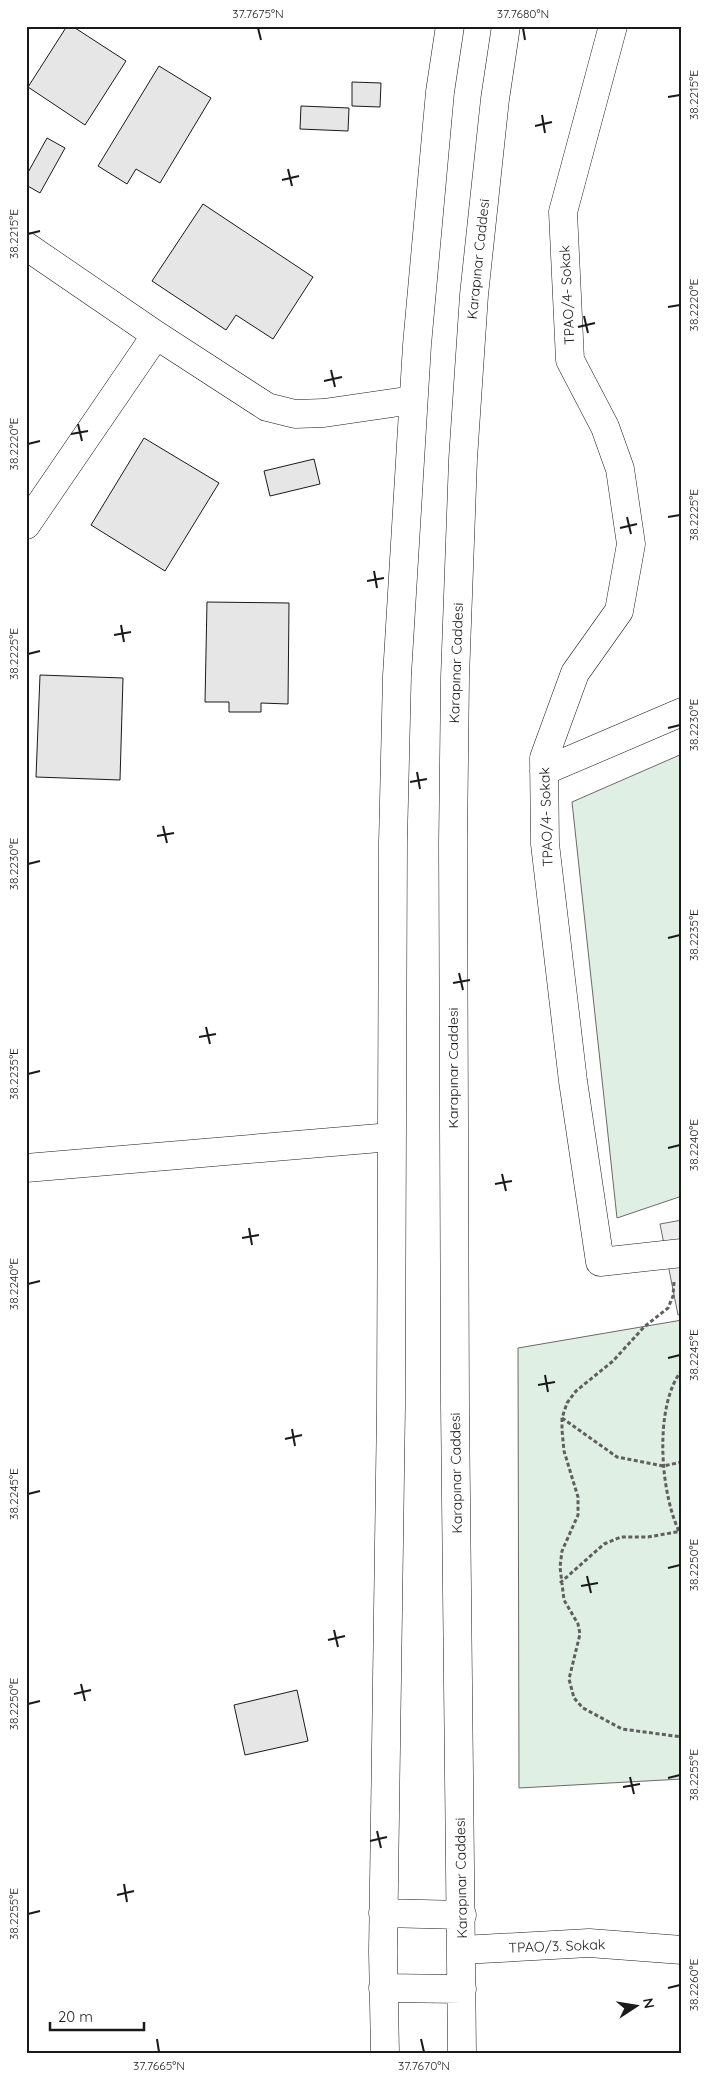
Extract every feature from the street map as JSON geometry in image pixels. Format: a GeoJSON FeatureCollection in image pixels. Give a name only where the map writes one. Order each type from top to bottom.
{"type":"FeatureCollection","features":[{"type":"Feature","properties":{"kind":"main road"},"geometry":{"type":"LineString","coordinates":[[385,2053],[383,1913],[391,1407],[393,842],[397,676],[413,400],[440,92],[450,26]]}},
{"type":"Feature","properties":{"kind":"main road","name":"Karapınar Caddesi"},"geometry":{"type":"LineString","coordinates":[[462,2053],[455,1395],[453,788],[455,678],[463,459],[474,295],[495,99],[506,26]]}},
{"type":"Feature","properties":{"kind":"main road","name":"TPAO/4- Sokak"},"geometry":{"type":"LineString","coordinates":[[614,26],[563,212],[570,360],[605,427],[620,468],[631,544],[620,612],[576,673],[544,758],[545,844],[573,1081],[600,1262],[677,1254]]}},
{"type":"Feature","properties":{"kind":"main road"},"geometry":{"type":"LineString","coordinates":[[26,246],[156,335],[267,407],[295,414],[324,413],[413,400]]}},
{"type":"Feature","properties":{"kind":"main road"},"geometry":{"type":"LineString","coordinates":[[26,525],[156,335]]}},
{"type":"Feature","properties":{"kind":"main road"},"geometry":{"type":"LineString","coordinates":[[544,771],[682,712]]}},
{"type":"Feature","properties":{"kind":"main road"},"geometry":{"type":"LineString","coordinates":[[26,1168],[392,1137]]}},
{"type":"Feature","properties":{"kind":"main road"},"geometry":{"type":"LineString","coordinates":[[383,1913],[462,1915]]}},
{"type":"Feature","properties":{"kind":"main road","name":"TPAO/3. Sokak"},"geometry":{"type":"LineString","coordinates":[[462,1950],[589,1943],[682,1950]]}},
{"type":"Feature","properties":{"kind":"main road"},"geometry":{"type":"LineString","coordinates":[[383,1988],[462,1989]]}},
{"type":"Feature","properties":{"kind":"path"},"geometry":{"type":"LineString","coordinates":[[677,1254],[673,1296],[668,1308],[644,1326],[613,1361],[576,1391],[567,1403],[562,1418],[564,1451],[578,1497],[578,1516],[562,1551],[560,1583],[564,1600],[578,1624],[580,1634],[569,1680],[574,1698],[583,1708],[622,1729],[682,1737]]}},
{"type":"Feature","properties":{"kind":"path"},"geometry":{"type":"LineString","coordinates":[[682,1370],[668,1400],[662,1429],[664,1466],[675,1524],[682,1536]]}},
{"type":"Feature","properties":{"kind":"path"},"geometry":{"type":"LineString","coordinates":[[562,1418],[617,1457],[664,1466],[682,1462]]}},
{"type":"Feature","properties":{"kind":"path"},"geometry":{"type":"LineString","coordinates":[[560,1583],[604,1544],[621,1537],[648,1537],[680,1531]]}},
{"type":"Feature","properties":{"kind":"green space"},"geometry":{"type":"Polygon","coordinates":[[[682,754],[682,1196],[617,1218],[572,802],[682,754]]]}},
{"type":"Feature","properties":{"kind":"green space"},"geometry":{"type":"Polygon","coordinates":[[[682,1320],[682,1779],[519,1788],[518,1348],[682,1320]]]}},
{"type":"Feature","properties":{"kind":"shaded area"},"geometry":{"type":"Polygon","coordinates":[[[682,1220],[682,1314],[678,1315],[660,1224],[682,1220]]]}},
{"type":"Feature","properties":{"kind":"building"},"geometry":{"type":"Polygon","coordinates":[[[67,26],[72,26],[126,61],[85,125],[28,87],[67,26]]]}},
{"type":"Feature","properties":{"kind":"building"},"geometry":{"type":"Polygon","coordinates":[[[159,66],[211,98],[160,183],[136,169],[127,184],[98,166],[159,66]]]}},
{"type":"Feature","properties":{"kind":"building"},"geometry":{"type":"Polygon","coordinates":[[[352,82],[381,83],[380,107],[352,106],[352,82]]]}},
{"type":"Feature","properties":{"kind":"building"},"geometry":{"type":"Polygon","coordinates":[[[301,106],[349,108],[348,131],[300,129],[301,106]]]}},
{"type":"Feature","properties":{"kind":"building"},"geometry":{"type":"Polygon","coordinates":[[[47,138],[65,148],[40,193],[26,185],[26,176],[47,138]]]}},
{"type":"Feature","properties":{"kind":"building"},"geometry":{"type":"Polygon","coordinates":[[[203,204],[313,277],[273,339],[236,315],[226,330],[152,281],[203,204]]]}},
{"type":"Feature","properties":{"kind":"building"},"geometry":{"type":"Polygon","coordinates":[[[144,438],[219,483],[165,571],[91,525],[144,438]]]}},
{"type":"Feature","properties":{"kind":"building"},"geometry":{"type":"Polygon","coordinates":[[[314,459],[320,484],[270,496],[264,471],[314,459]]]}},
{"type":"Feature","properties":{"kind":"building"},"geometry":{"type":"Polygon","coordinates":[[[207,602],[289,603],[288,704],[261,703],[261,712],[229,712],[229,702],[205,702],[207,602]]]}},
{"type":"Feature","properties":{"kind":"building"},"geometry":{"type":"Polygon","coordinates":[[[40,675],[123,678],[120,780],[36,777],[40,675]]]}},
{"type":"Feature","properties":{"kind":"building"},"geometry":{"type":"Polygon","coordinates":[[[297,1690],[308,1741],[245,1755],[234,1705],[297,1690]]]}}]}
